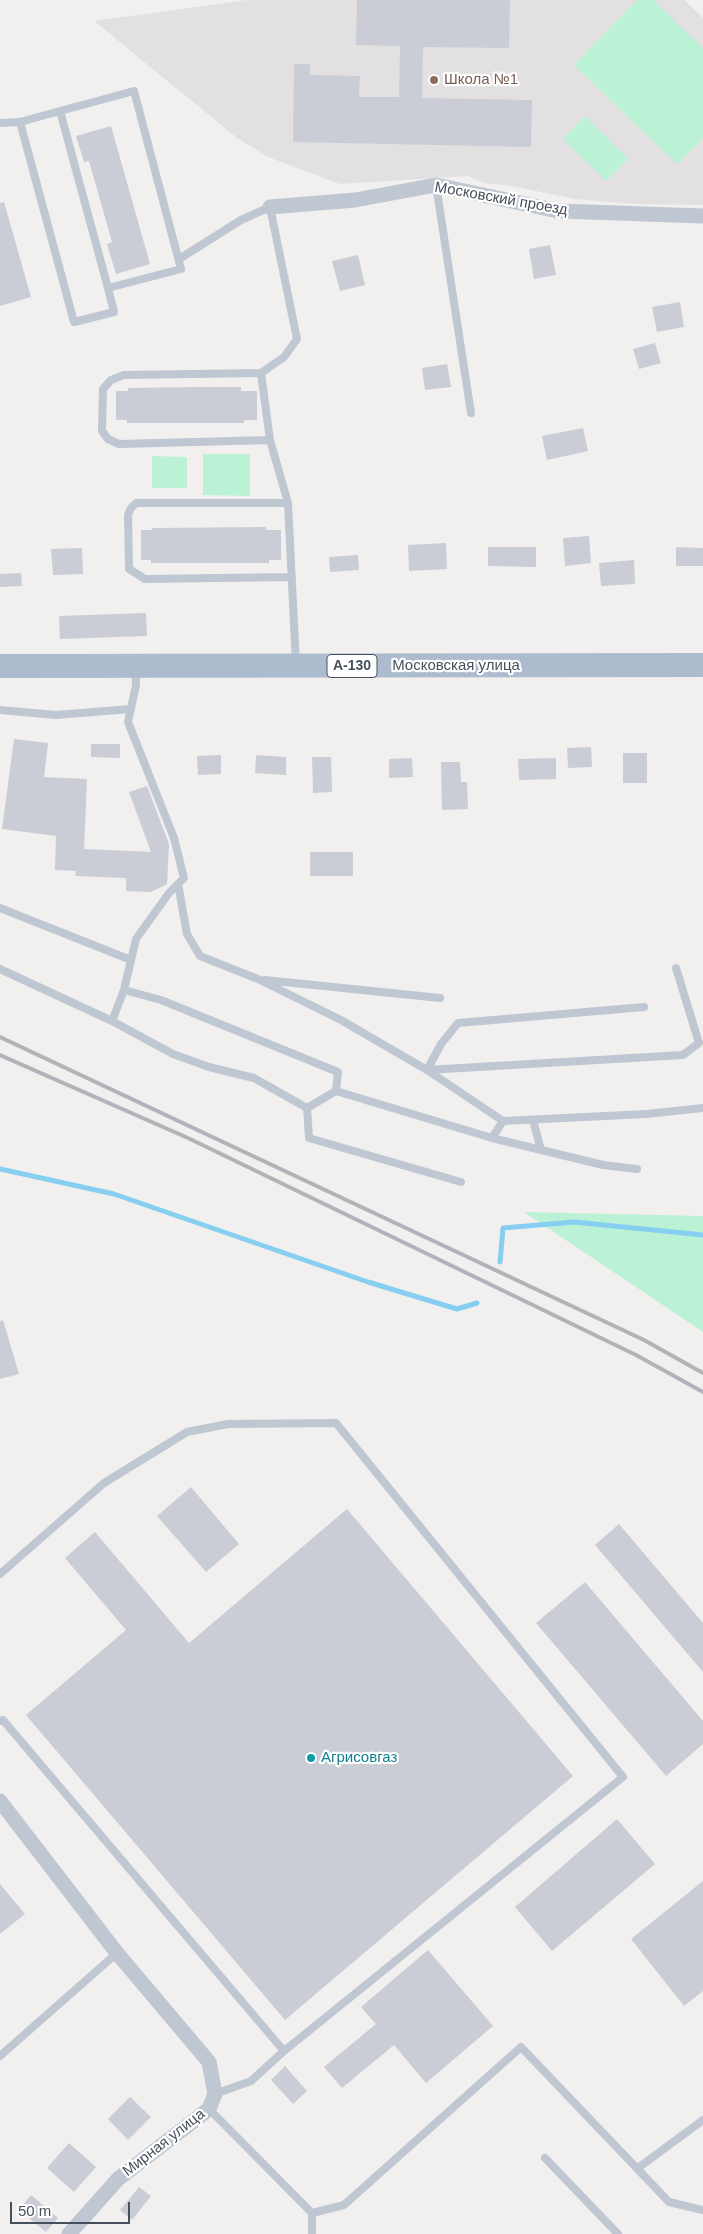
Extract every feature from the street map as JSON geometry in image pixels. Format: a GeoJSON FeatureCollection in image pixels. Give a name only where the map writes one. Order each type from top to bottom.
{"type":"FeatureCollection","features":[{"type":"Feature","properties":{"kind":"main road","name":"Московская улица"},"geometry":{"type":"LineString","coordinates":[[0,666],[703,665]]}},
{"type":"Feature","properties":{"kind":"street","name":"Московский проезд"},"geometry":{"type":"LineString","coordinates":[[270,207],[355,200],[436,185],[558,211],[703,216]]}},
{"type":"Feature","properties":{"kind":"street"},"geometry":{"type":"LineString","coordinates":[[2,1808],[118,1953],[209,2062],[215,2094]]}},
{"type":"Feature","properties":{"kind":"street","name":"Мирная улица"},"geometry":{"type":"LineString","coordinates":[[69,2234],[118,2179],[209,2109],[215,2094]]}},
{"type":"Feature","properties":{"kind":"lane"},"geometry":{"type":"LineString","coordinates":[[0,123],[20,122],[134,92],[181,269],[108,288]]}},
{"type":"Feature","properties":{"kind":"lane"},"geometry":{"type":"LineString","coordinates":[[20,122],[74,322],[114,312],[60,111]]}},
{"type":"Feature","properties":{"kind":"lane"},"geometry":{"type":"LineString","coordinates":[[436,185],[471,413]]}},
{"type":"Feature","properties":{"kind":"lane"},"geometry":{"type":"LineString","coordinates":[[179,259],[241,220],[270,207],[297,339],[284,357],[261,373],[124,375],[111,380],[103,389],[102,431],[108,439],[119,444],[270,440]]}},
{"type":"Feature","properties":{"kind":"lane"},"geometry":{"type":"LineString","coordinates":[[261,373],[270,440],[288,503],[296,666]]}},
{"type":"Feature","properties":{"kind":"lane"},"geometry":{"type":"LineString","coordinates":[[288,503],[136,503],[128,515],[129,569],[135,575],[145,579],[292,577]]}},
{"type":"Feature","properties":{"kind":"lane"},"geometry":{"type":"LineString","coordinates":[[112,1021],[124,990],[136,939],[184,878],[174,838],[128,722],[136,685],[135,666]]}},
{"type":"Feature","properties":{"kind":"lane"},"geometry":{"type":"LineString","coordinates":[[0,710],[56,714],[131,709]]}},
{"type":"Feature","properties":{"kind":"lane"},"geometry":{"type":"LineString","coordinates":[[178,884],[187,934],[200,956],[258,979],[341,1020],[428,1070],[503,1121],[646,1114],[703,1108]]}},
{"type":"Feature","properties":{"kind":"lane"},"geometry":{"type":"LineString","coordinates":[[0,908],[131,960]]}},
{"type":"Feature","properties":{"kind":"lane"},"geometry":{"type":"LineString","coordinates":[[428,1070],[683,1056],[699,1044],[676,968]]}},
{"type":"Feature","properties":{"kind":"lane"},"geometry":{"type":"LineString","coordinates":[[0,969],[112,1021],[173,1054],[209,1067],[254,1078],[307,1108]]}},
{"type":"Feature","properties":{"kind":"lane"},"geometry":{"type":"LineString","coordinates":[[258,979],[440,998]]}},
{"type":"Feature","properties":{"kind":"lane"},"geometry":{"type":"LineString","coordinates":[[124,990],[169,1004],[338,1072],[336,1091]]}},
{"type":"Feature","properties":{"kind":"lane"},"geometry":{"type":"LineString","coordinates":[[428,1070],[441,1044],[458,1023],[644,1007]]}},
{"type":"Feature","properties":{"kind":"lane"},"geometry":{"type":"LineString","coordinates":[[307,1108],[336,1091],[492,1138],[603,1165],[637,1169]]}},
{"type":"Feature","properties":{"kind":"lane"},"geometry":{"type":"LineString","coordinates":[[307,1108],[310,1138],[461,1182]]}},
{"type":"Feature","properties":{"kind":"lane"},"geometry":{"type":"LineString","coordinates":[[533,1120],[541,1150]]}},
{"type":"Feature","properties":{"kind":"lane"},"geometry":{"type":"LineString","coordinates":[[492,1138],[503,1121]]}},
{"type":"Feature","properties":{"kind":"lane"},"geometry":{"type":"LineString","coordinates":[[0,1574],[104,1483],[187,1432],[228,1424],[336,1423],[623,1777],[284,2051],[251,2081],[215,2094]]}},
{"type":"Feature","properties":{"kind":"lane"},"geometry":{"type":"LineString","coordinates":[[0,1721],[3,1720],[284,2051]]}},
{"type":"Feature","properties":{"kind":"lane"},"geometry":{"type":"LineString","coordinates":[[0,2056],[118,1953]]}},
{"type":"Feature","properties":{"kind":"lane"},"geometry":{"type":"LineString","coordinates":[[312,2213],[344,2205],[521,2047],[669,2202],[703,2210]]}},
{"type":"Feature","properties":{"kind":"lane"},"geometry":{"type":"LineString","coordinates":[[209,2109],[312,2213],[312,2234]]}},
{"type":"Feature","properties":{"kind":"lane"},"geometry":{"type":"LineString","coordinates":[[638,2168],[703,2120]]}},
{"type":"Feature","properties":{"kind":"lane"},"geometry":{"type":"LineString","coordinates":[[545,2158],[616,2231],[606,2234]]}},
{"type":"Feature","properties":{"kind":"shaded area","name":"Школа №1"},"geometry":{"type":"Polygon","coordinates":[[[247,0],[684,0],[703,18],[703,205],[634,204],[575,199],[512,186],[484,183],[468,176],[340,184],[268,157],[237,138],[94,21],[247,0]]]}},
{"type":"Feature","properties":{"kind":"green space"},"geometry":{"type":"Polygon","coordinates":[[[637,0],[653,0],[703,48],[703,138],[677,164],[574,65],[637,0]]]}},
{"type":"Feature","properties":{"kind":"green space"},"geometry":{"type":"Polygon","coordinates":[[[585,116],[628,159],[606,181],[563,139],[585,116]]]}},
{"type":"Feature","properties":{"kind":"green space"},"geometry":{"type":"Polygon","coordinates":[[[203,454],[250,454],[250,496],[203,495],[203,454]]]}},
{"type":"Feature","properties":{"kind":"green space"},"geometry":{"type":"Polygon","coordinates":[[[152,456],[187,457],[187,488],[152,488],[152,456]]]}},
{"type":"Feature","properties":{"kind":"green space"},"geometry":{"type":"Polygon","coordinates":[[[524,1212],[703,1216],[703,1332],[524,1212]]]}},
{"type":"Feature","properties":{"kind":"building"},"geometry":{"type":"Polygon","coordinates":[[[357,0],[510,0],[509,48],[423,47],[422,98],[532,100],[531,147],[293,142],[294,64],[310,64],[310,75],[360,76],[359,97],[399,97],[400,46],[356,45],[357,0]]]}},
{"type":"Feature","properties":{"kind":"building"},"geometry":{"type":"Polygon","coordinates":[[[111,126],[150,264],[116,274],[107,244],[112,242],[89,161],[84,162],[76,136],[111,126]]]}},
{"type":"Feature","properties":{"kind":"building"},"geometry":{"type":"Polygon","coordinates":[[[4,202],[31,297],[0,306],[0,203],[4,202]]]}},
{"type":"Feature","properties":{"kind":"building"},"geometry":{"type":"Polygon","coordinates":[[[550,245],[556,275],[534,279],[529,249],[550,245]]]}},
{"type":"Feature","properties":{"kind":"building"},"geometry":{"type":"Polygon","coordinates":[[[358,255],[365,285],[340,291],[332,261],[358,255]]]}},
{"type":"Feature","properties":{"kind":"building"},"geometry":{"type":"Polygon","coordinates":[[[680,302],[684,327],[657,332],[652,307],[680,302]]]}},
{"type":"Feature","properties":{"kind":"building"},"geometry":{"type":"Polygon","coordinates":[[[655,343],[661,363],[639,369],[633,349],[655,343]]]}},
{"type":"Feature","properties":{"kind":"building"},"geometry":{"type":"Polygon","coordinates":[[[447,364],[451,387],[425,390],[422,368],[447,364]]]}},
{"type":"Feature","properties":{"kind":"building"},"geometry":{"type":"Polygon","coordinates":[[[241,387],[241,391],[257,391],[257,420],[244,420],[244,423],[127,423],[127,420],[116,420],[116,391],[128,391],[128,388],[241,387]]]}},
{"type":"Feature","properties":{"kind":"building"},"geometry":{"type":"Polygon","coordinates":[[[583,428],[588,451],[547,460],[542,436],[583,428]]]}},
{"type":"Feature","properties":{"kind":"building"},"geometry":{"type":"Polygon","coordinates":[[[266,527],[266,530],[281,530],[281,560],[269,560],[269,563],[151,563],[151,560],[141,560],[141,530],[152,530],[152,528],[266,527]]]}},
{"type":"Feature","properties":{"kind":"building"},"geometry":{"type":"Polygon","coordinates":[[[589,536],[591,563],[565,566],[563,538],[589,536]]]}},
{"type":"Feature","properties":{"kind":"building"},"geometry":{"type":"Polygon","coordinates":[[[446,543],[447,569],[409,571],[408,545],[446,543]]]}},
{"type":"Feature","properties":{"kind":"building"},"geometry":{"type":"Polygon","coordinates":[[[488,547],[536,547],[536,567],[488,566],[488,547]]]}},
{"type":"Feature","properties":{"kind":"building"},"geometry":{"type":"Polygon","coordinates":[[[676,547],[703,548],[703,566],[676,566],[676,547]]]}},
{"type":"Feature","properties":{"kind":"building"},"geometry":{"type":"Polygon","coordinates":[[[82,548],[83,574],[53,575],[51,549],[82,548]]]}},
{"type":"Feature","properties":{"kind":"building"},"geometry":{"type":"Polygon","coordinates":[[[358,555],[359,570],[330,572],[329,557],[358,555]]]}},
{"type":"Feature","properties":{"kind":"building"},"geometry":{"type":"Polygon","coordinates":[[[634,560],[635,584],[601,586],[599,563],[634,560]]]}},
{"type":"Feature","properties":{"kind":"building"},"geometry":{"type":"Polygon","coordinates":[[[21,573],[22,586],[0,587],[0,574],[21,573]]]}},
{"type":"Feature","properties":{"kind":"building"},"geometry":{"type":"Polygon","coordinates":[[[146,613],[147,636],[60,639],[59,616],[146,613]]]}},
{"type":"Feature","properties":{"kind":"building"},"geometry":{"type":"Polygon","coordinates":[[[14,739],[48,743],[44,777],[87,779],[84,849],[151,852],[129,792],[147,786],[169,844],[167,884],[151,892],[126,891],[126,878],[75,876],[76,871],[55,870],[56,836],[2,829],[14,739]]]}},
{"type":"Feature","properties":{"kind":"building"},"geometry":{"type":"Polygon","coordinates":[[[91,744],[120,744],[120,758],[91,757],[91,744]]]}},
{"type":"Feature","properties":{"kind":"building"},"geometry":{"type":"Polygon","coordinates":[[[591,747],[592,767],[568,768],[567,748],[591,747]]]}},
{"type":"Feature","properties":{"kind":"building"},"geometry":{"type":"Polygon","coordinates":[[[623,753],[647,753],[647,783],[623,783],[623,753]]]}},
{"type":"Feature","properties":{"kind":"building"},"geometry":{"type":"Polygon","coordinates":[[[221,755],[221,774],[198,775],[197,756],[221,755]]]}},
{"type":"Feature","properties":{"kind":"building"},"geometry":{"type":"Polygon","coordinates":[[[256,755],[286,757],[286,775],[255,773],[256,755]]]}},
{"type":"Feature","properties":{"kind":"building"},"geometry":{"type":"Polygon","coordinates":[[[312,757],[331,757],[332,792],[313,793],[312,757]]]}},
{"type":"Feature","properties":{"kind":"building"},"geometry":{"type":"Polygon","coordinates":[[[412,758],[413,777],[389,778],[389,759],[412,758]]]}},
{"type":"Feature","properties":{"kind":"building"},"geometry":{"type":"Polygon","coordinates":[[[556,758],[556,779],[519,780],[518,759],[556,758]]]}},
{"type":"Feature","properties":{"kind":"building"},"geometry":{"type":"Polygon","coordinates":[[[441,762],[460,762],[461,782],[467,782],[468,809],[442,810],[441,762]]]}},
{"type":"Feature","properties":{"kind":"building"},"geometry":{"type":"Polygon","coordinates":[[[310,852],[353,852],[353,876],[310,876],[310,852]]]}},
{"type":"Feature","properties":{"kind":"building"},"geometry":{"type":"Polygon","coordinates":[[[3,1320],[19,1374],[0,1379],[0,1321],[3,1320]]]}},
{"type":"Feature","properties":{"kind":"building"},"geometry":{"type":"Polygon","coordinates":[[[191,1487],[239,1544],[206,1572],[157,1516],[191,1487]]]}},
{"type":"Feature","properties":{"kind":"building","name":"Агрисовгаз"},"geometry":{"type":"Polygon","coordinates":[[[347,1509],[573,1776],[285,2020],[26,1715],[126,1630],[65,1558],[95,1532],[189,1643],[347,1509]]]}},
{"type":"Feature","properties":{"kind":"building"},"geometry":{"type":"Polygon","coordinates":[[[619,1524],[703,1623],[703,1672],[595,1545],[619,1524]]]}},
{"type":"Feature","properties":{"kind":"building"},"geometry":{"type":"Polygon","coordinates":[[[585,1582],[703,1721],[703,1744],[666,1776],[536,1623],[585,1582]]]}},
{"type":"Feature","properties":{"kind":"building"},"geometry":{"type":"Polygon","coordinates":[[[617,1819],[655,1864],[552,1951],[515,1907],[617,1819]]]}},
{"type":"Feature","properties":{"kind":"building"},"geometry":{"type":"Polygon","coordinates":[[[703,1881],[703,1991],[684,2006],[631,1939],[703,1881]]]}},
{"type":"Feature","properties":{"kind":"building"},"geometry":{"type":"Polygon","coordinates":[[[0,1884],[25,1914],[0,1934],[0,1884]]]}},
{"type":"Feature","properties":{"kind":"building"},"geometry":{"type":"Polygon","coordinates":[[[428,1950],[493,2026],[426,2083],[394,2045],[342,2088],[324,2067],[376,2024],[361,2007],[428,1950]]]}},
{"type":"Feature","properties":{"kind":"building"},"geometry":{"type":"Polygon","coordinates":[[[285,2066],[307,2091],[293,2104],[271,2080],[285,2066]]]}},
{"type":"Feature","properties":{"kind":"building"},"geometry":{"type":"Polygon","coordinates":[[[130,2097],[151,2117],[128,2140],[108,2119],[130,2097]]]}},
{"type":"Feature","properties":{"kind":"building"},"geometry":{"type":"Polygon","coordinates":[[[69,2143],[96,2167],[74,2192],[47,2168],[69,2143]]]}},
{"type":"Feature","properties":{"kind":"building"},"geometry":{"type":"Polygon","coordinates":[[[139,2187],[151,2196],[132,2220],[120,2210],[139,2187]]]}},
{"type":"Feature","properties":{"kind":"building"},"geometry":{"type":"Polygon","coordinates":[[[31,2195],[58,2218],[46,2232],[19,2210],[31,2195]]]}},
{"type":"Feature","properties":{"kind":"waterway"},"geometry":{"type":"LineString","coordinates":[[0,1169],[114,1194],[368,1282],[457,1309],[477,1303]]}},
{"type":"Feature","properties":{"kind":"waterway"},"geometry":{"type":"LineString","coordinates":[[500,1262],[503,1228],[574,1222],[703,1235]]}},
{"type":"Feature","properties":{"kind":"railway"},"geometry":{"type":"LineString","coordinates":[[0,1037],[644,1340],[703,1373]]}},
{"type":"Feature","properties":{"kind":"railway"},"geometry":{"type":"LineString","coordinates":[[0,1055],[188,1138],[636,1355],[703,1392]]}},
{"type":"Feature","properties":{"kind":"place","name":"Школа №1"},"geometry":{"type":"Point","coordinates":[434,80]}},
{"type":"Feature","properties":{"kind":"place","name":"Агрисовгаз"},"geometry":{"type":"Point","coordinates":[311,1758]}}]}
